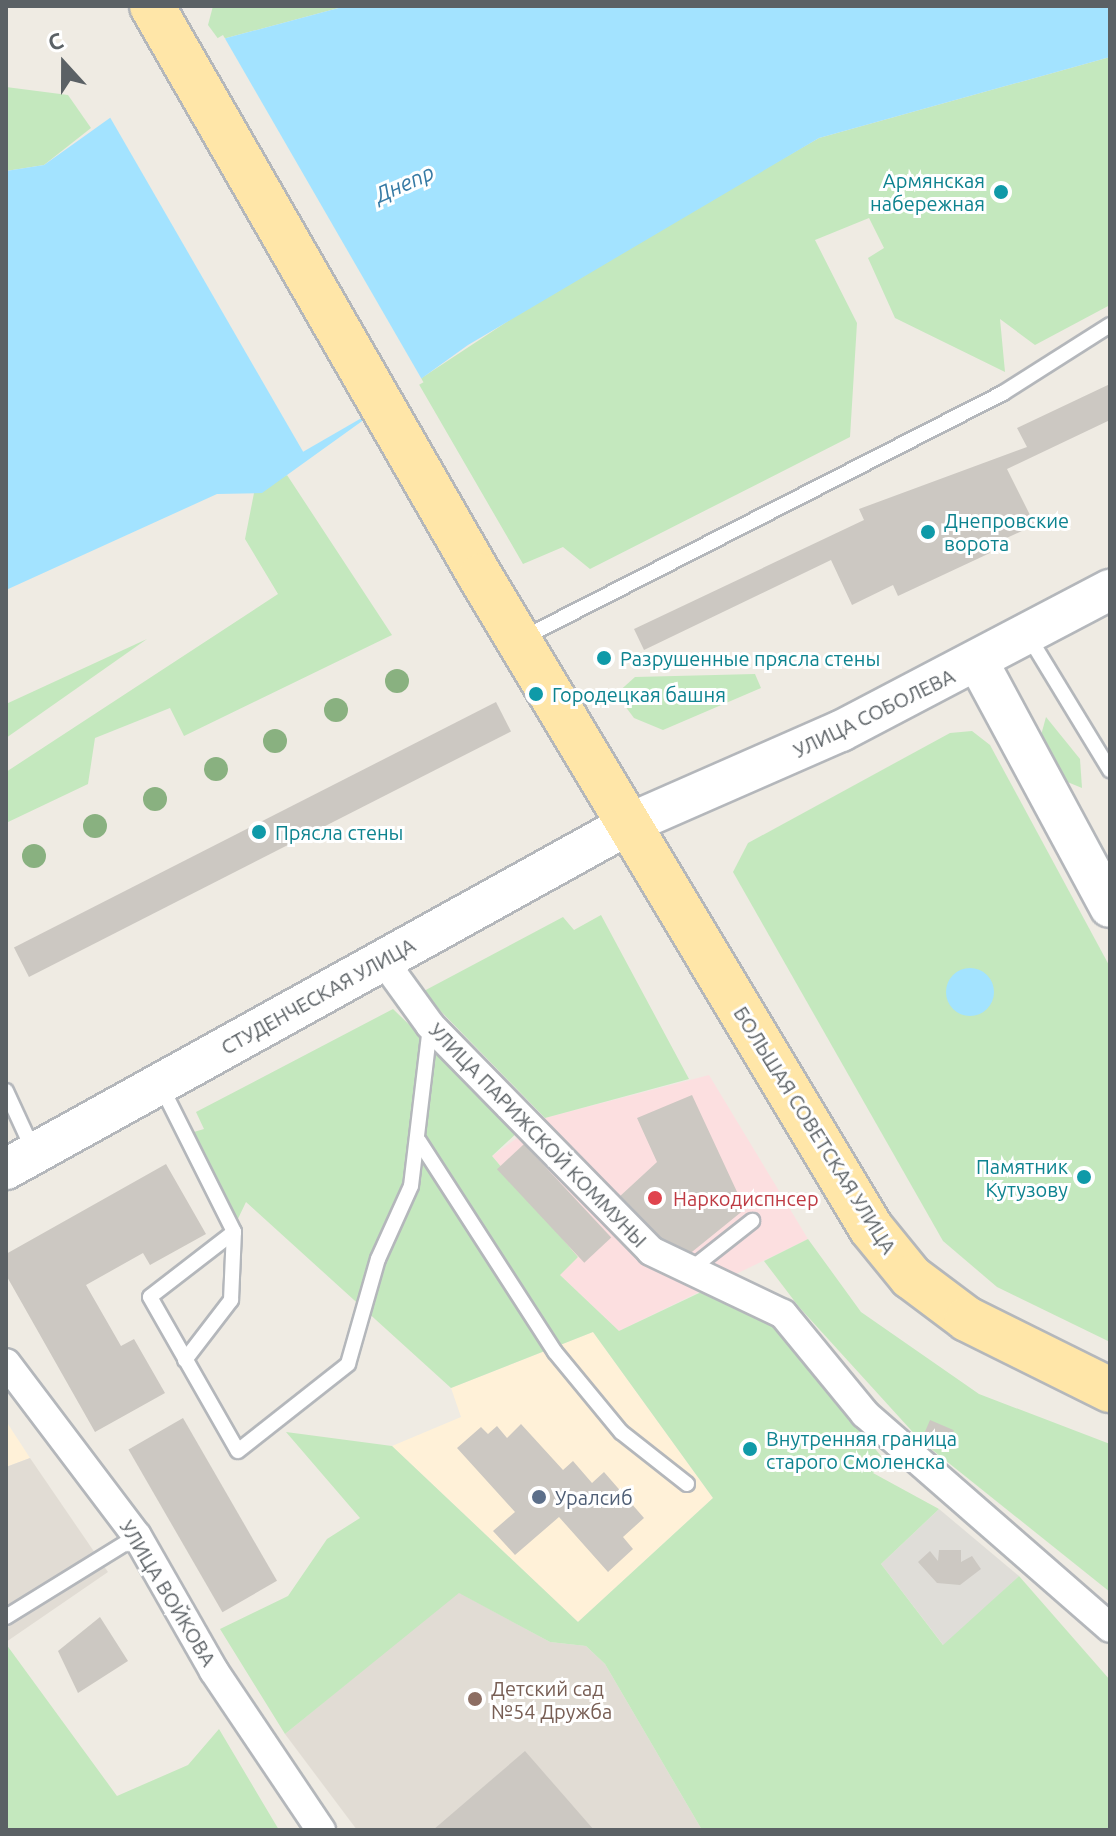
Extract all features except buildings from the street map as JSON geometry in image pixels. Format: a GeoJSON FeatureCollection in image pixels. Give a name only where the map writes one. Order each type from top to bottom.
{"type":"FeatureCollection","features":[{"type":"Feature","properties":{"kind":"main road","name":"БОЛЬШАЯ СОВЕТСКАЯ УЛИЦА"},"geometry":{"type":"LineString","coordinates":[[152,6],[480,576],[890,1253],[967,1319],[1110,1390]]}},
{"type":"Feature","properties":{"kind":"main road","name":"УЛИЦА СОБОЛЕВА"},"geometry":{"type":"LineString","coordinates":[[631,823],[978,662],[1110,590]]}},
{"type":"Feature","properties":{"kind":"main road"},"geometry":{"type":"LineString","coordinates":[[978,662],[1110,907]]}},
{"type":"Feature","properties":{"kind":"main road","name":"СТУДЕНЧЕСКАЯ УЛИЦА"},"geometry":{"type":"LineString","coordinates":[[20,1161],[631,823]]}},
{"type":"Feature","properties":{"kind":"street","name":"УЛИЦА ПАРИЖСКОЙ КОММУНЫ"},"geometry":{"type":"LineString","coordinates":[[383,960],[430,1025],[651,1251],[783,1314],[865,1414],[1110,1628]]}},
{"type":"Feature","properties":{"kind":"street","name":"УЛИЦА ВОЙКОВА"},"geometry":{"type":"LineString","coordinates":[[6,1363],[137,1536],[214,1671],[321,1830]]}},
{"type":"Feature","properties":{"kind":"lane"},"geometry":{"type":"LineString","coordinates":[[519,640],[1003,393],[1110,325]]}},
{"type":"Feature","properties":{"kind":"lane"},"geometry":{"type":"LineString","coordinates":[[1027,635],[1110,770]]}},
{"type":"Feature","properties":{"kind":"lane"},"geometry":{"type":"LineString","coordinates":[[234,1232],[150,1297],[238,1451],[348,1364],[378,1259],[411,1186],[419,1141],[430,1025]]}},
{"type":"Feature","properties":{"kind":"lane"},"geometry":{"type":"LineString","coordinates":[[160,1084],[234,1232],[231,1300],[185,1360]]}},
{"type":"Feature","properties":{"kind":"lane"},"geometry":{"type":"LineString","coordinates":[[6,1091],[20,1161]]}},
{"type":"Feature","properties":{"kind":"lane"},"geometry":{"type":"LineString","coordinates":[[419,1141],[555,1352],[621,1432],[687,1484]]}},
{"type":"Feature","properties":{"kind":"lane"},"geometry":{"type":"LineString","coordinates":[[691,1269],[752,1221]]}},
{"type":"Feature","properties":{"kind":"lane"},"geometry":{"type":"LineString","coordinates":[[6,1617],[137,1536]]}},
{"type":"Feature","properties":{"kind":"shaded area","name":"Наркодиспнсер"},"geometry":{"type":"Polygon","coordinates":[[[709,1075],[808,1239],[619,1331],[559,1274],[577,1257],[492,1156],[545,1118],[709,1075]]]}},
{"type":"Feature","properties":{"kind":"shaded area"},"geometry":{"type":"Polygon","coordinates":[[[593,1332],[713,1498],[578,1622],[392,1446],[461,1417],[451,1388],[593,1332]]]}},
{"type":"Feature","properties":{"kind":"shaded area"},"geometry":{"type":"Polygon","coordinates":[[[6,1421],[30,1458],[6,1467],[6,1421]]]}},
{"type":"Feature","properties":{"kind":"shaded area"},"geometry":{"type":"Polygon","coordinates":[[[30,1458],[108,1572],[6,1642],[6,1467],[30,1458]]]}},
{"type":"Feature","properties":{"kind":"shaded area"},"geometry":{"type":"Polygon","coordinates":[[[939,1509],[1019,1576],[944,1646],[881,1564],[939,1509]]]}},
{"type":"Feature","properties":{"kind":"shaded area","name":"Детский сад №54 Дружба"},"geometry":{"type":"Polygon","coordinates":[[[458,1592],[550,1642],[586,1646],[605,1664],[702,1830],[357,1830],[285,1734],[458,1592]]]}},
{"type":"Feature","properties":{"kind":"green space"},"geometry":{"type":"Polygon","coordinates":[[[213,6],[346,6],[219,40],[208,25],[213,6]]]}},
{"type":"Feature","properties":{"kind":"green space"},"geometry":{"type":"Polygon","coordinates":[[[1110,57],[1110,305],[1035,345],[1000,319],[1005,372],[895,318],[868,258],[884,248],[869,218],[815,240],[857,323],[850,437],[590,569],[563,547],[523,564],[417,381],[578,275],[819,138],[1110,57]]]}},
{"type":"Feature","properties":{"kind":"green space"},"geometry":{"type":"Polygon","coordinates":[[[6,87],[68,95],[91,128],[44,165],[6,171],[6,87]]]}},
{"type":"Feature","properties":{"kind":"green space"},"geometry":{"type":"Polygon","coordinates":[[[287,475],[392,635],[184,736],[170,708],[95,738],[88,784],[6,823],[6,772],[278,594],[245,539],[254,493],[287,475]]]}},
{"type":"Feature","properties":{"kind":"green space"},"geometry":{"type":"Polygon","coordinates":[[[147,639],[6,738],[6,704],[147,639]]]}},
{"type":"Feature","properties":{"kind":"green space"},"geometry":{"type":"Polygon","coordinates":[[[755,674],[761,688],[663,730],[634,718],[616,694],[635,677],[755,674]]]}},
{"type":"Feature","properties":{"kind":"green space"},"geometry":{"type":"Polygon","coordinates":[[[1046,717],[1080,759],[1082,788],[1065,781],[1040,739],[1046,717]]]}},
{"type":"Feature","properties":{"kind":"green space"},"geometry":{"type":"Polygon","coordinates":[[[972,731],[990,745],[1110,967],[1110,1342],[997,1287],[943,1241],[733,872],[748,843],[950,733],[972,731]]]}},
{"type":"Feature","properties":{"kind":"green space"},"geometry":{"type":"Polygon","coordinates":[[[601,915],[689,1079],[545,1118],[422,992],[563,917],[574,930],[601,915]]]}},
{"type":"Feature","properties":{"kind":"green space"},"geometry":{"type":"Polygon","coordinates":[[[393,1009],[519,1131],[492,1156],[578,1257],[560,1275],[619,1331],[735,1276],[885,1461],[873,1473],[939,1509],[881,1564],[943,1645],[1019,1576],[1110,1680],[1110,1830],[702,1830],[605,1664],[586,1646],[550,1642],[459,1593],[285,1734],[220,1629],[288,1596],[327,1539],[360,1518],[286,1432],[392,1446],[578,1622],[713,1498],[593,1332],[451,1388],[246,1202],[235,1225],[187,1134],[204,1129],[196,1112],[393,1009]]]}},
{"type":"Feature","properties":{"kind":"green space"},"geometry":{"type":"Polygon","coordinates":[[[808,1239],[861,1312],[979,1394],[1110,1444],[1110,1592],[920,1440],[799,1307],[764,1261],[808,1239]]]}},
{"type":"Feature","properties":{"kind":"green space"},"geometry":{"type":"Polygon","coordinates":[[[6,1644],[117,1796],[188,1765],[219,1729],[279,1830],[6,1830],[6,1644]]]}},
{"type":"Feature","properties":{"kind":"water","name":"Днепр"},"geometry":{"type":"Polygon","coordinates":[[[346,6],[1110,6],[1110,57],[819,138],[468,345],[262,493],[217,494],[6,590],[6,171],[44,165],[219,40],[346,6]]]}},
{"type":"Feature","properties":{"kind":"water"},"geometry":{"type":"Polygon","coordinates":[[[970,968],[987,975],[994,992],[987,1009],[970,1016],[953,1009],[946,992],[953,975],[970,968]]]}},
{"type":"Feature","properties":{"kind":"pier"},"geometry":{"type":"Polygon","coordinates":[[[223,35],[424,382],[303,452],[103,104],[223,35]]]}},
{"type":"Feature","properties":{"kind":"place","name":"Армянская набережная"},"geometry":{"type":"Point","coordinates":[1001,192]}},
{"type":"Feature","properties":{"kind":"place","name":"Днепровские ворота"},"geometry":{"type":"Point","coordinates":[928,532]}},
{"type":"Feature","properties":{"kind":"place","name":"Разрушенные прясла стены"},"geometry":{"type":"Point","coordinates":[604,658]}},
{"type":"Feature","properties":{"kind":"place","name":"Городецкая башня"},"geometry":{"type":"Point","coordinates":[536,694]}},
{"type":"Feature","properties":{"kind":"place","name":"Прясла стены"},"geometry":{"type":"Point","coordinates":[259,832]}},
{"type":"Feature","properties":{"kind":"place","name":"Памятник Кутузову"},"geometry":{"type":"Point","coordinates":[1084,1177]}},
{"type":"Feature","properties":{"kind":"place","name":"Наркодиспнсер"},"geometry":{"type":"Point","coordinates":[655,1198]}},
{"type":"Feature","properties":{"kind":"place","name":"Внутренняя граница старого Смоленска"},"geometry":{"type":"Point","coordinates":[750,1449]}},
{"type":"Feature","properties":{"kind":"place","name":"Уралсиб"},"geometry":{"type":"Point","coordinates":[539,1497]}},
{"type":"Feature","properties":{"kind":"place","name":"Детский сад №54 Дружба"},"geometry":{"type":"Point","coordinates":[475,1699]}}]}
